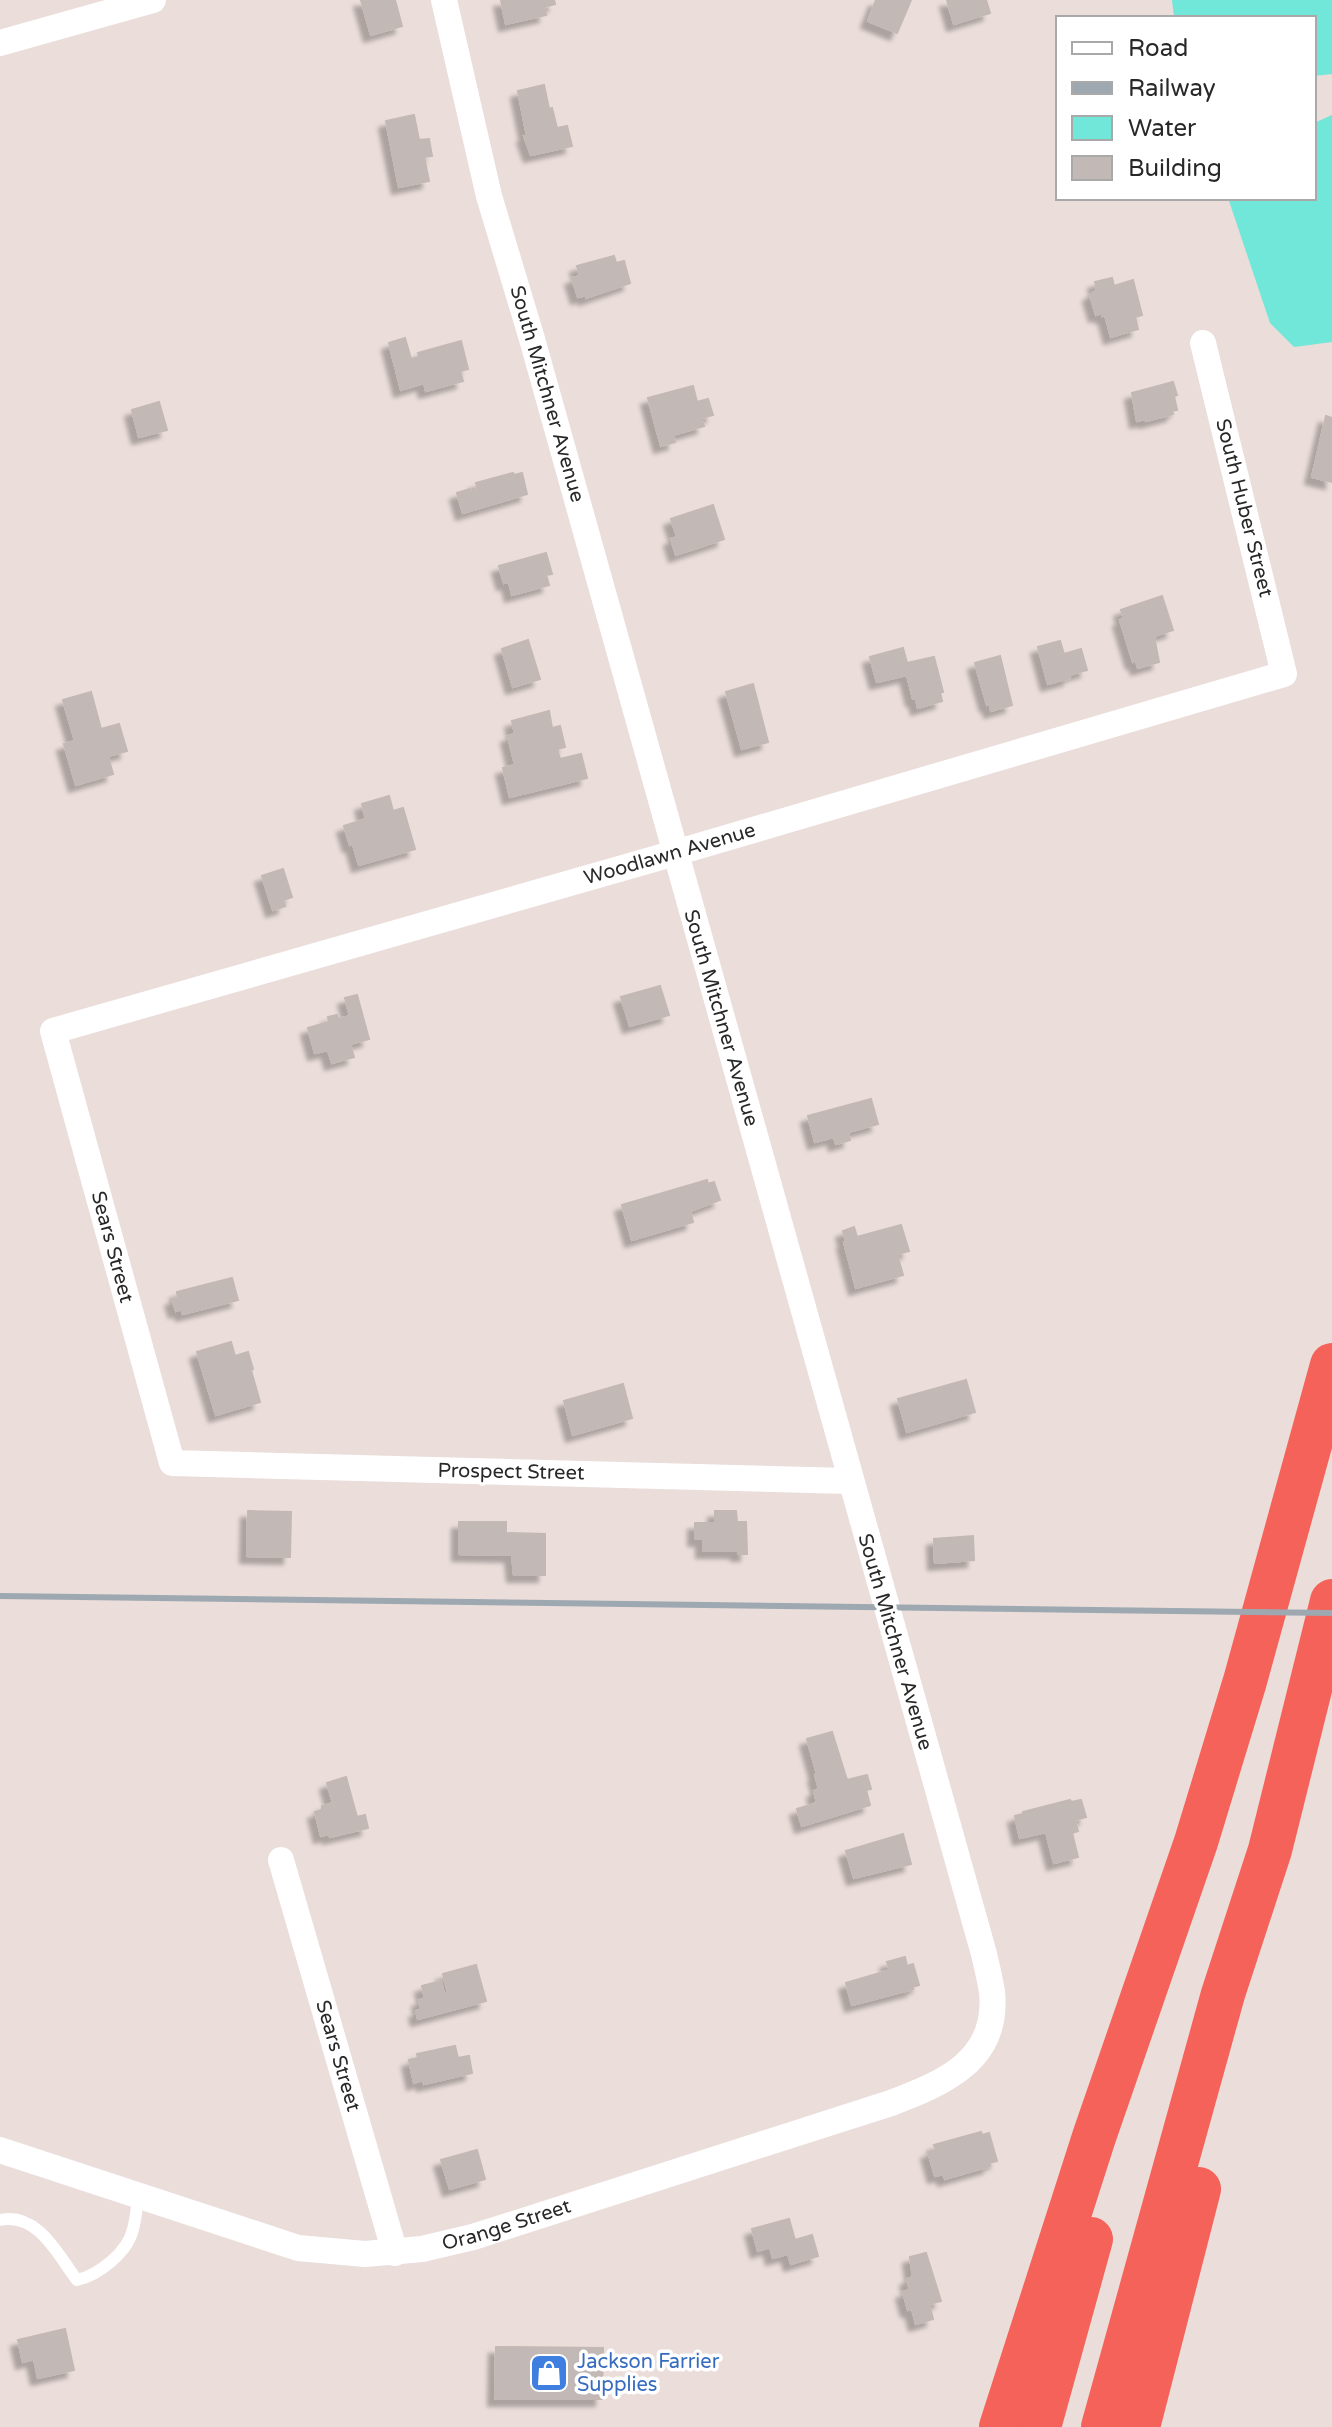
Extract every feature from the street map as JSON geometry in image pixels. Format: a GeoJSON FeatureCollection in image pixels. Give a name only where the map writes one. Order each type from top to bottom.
{"type":"FeatureCollection","features":[{"type":"Feature","properties":{"kind":"highway"},"geometry":{"type":"LineString","coordinates":[[1023,2416],[1094,2137],[1196,1842],[1245,1681],[1332,1365]]}},
{"type":"Feature","properties":{"kind":"highway"},"geometry":{"type":"LineString","coordinates":[[1123,2415],[1223,1994],[1270,1850],[1332,1601]]}},
{"type":"Feature","properties":{"kind":"street"},"geometry":{"type":"LineString","coordinates":[[0,43],[153,0]]}},
{"type":"Feature","properties":{"kind":"street","name":"South Mitchner Avenue"},"geometry":{"type":"LineString","coordinates":[[444,0],[489,196],[532,339],[984,1954],[992,1993],[986,2035]]}},
{"type":"Feature","properties":{"kind":"street","name":"South Huber Street"},"geometry":{"type":"LineString","coordinates":[[1203,343],[1284,674]]}},
{"type":"Feature","properties":{"kind":"street","name":"Woodlawn Avenue"},"geometry":{"type":"LineString","coordinates":[[53,1031],[1284,674]]}},
{"type":"Feature","properties":{"kind":"street","name":"Sears Street"},"geometry":{"type":"LineString","coordinates":[[53,1031],[172,1463]]}},
{"type":"Feature","properties":{"kind":"street","name":"Prospect Street"},"geometry":{"type":"LineString","coordinates":[[172,1463],[850,1481]]}},
{"type":"Feature","properties":{"kind":"street","name":"Sears Street"},"geometry":{"type":"LineString","coordinates":[[281,1860],[395,2253]]}},
{"type":"Feature","properties":{"kind":"street","name":"Orange Street"},"geometry":{"type":"LineString","coordinates":[[0,2150],[298,2248],[365,2254],[395,2253],[473,2237],[891,2103],[949,2078],[977,2053],[986,2035]]}},
{"type":"Feature","properties":{"kind":"lane"},"geometry":{"type":"LineString","coordinates":[[0,2220],[23,2220],[41,2232],[77,2280],[91,2277],[114,2259],[133,2233],[138,2196]]}},
{"type":"Feature","properties":{"kind":"water"},"geometry":{"type":"Polygon","coordinates":[[[1172,0],[1332,0],[1332,74],[1316,76],[1316,16],[1174,16],[1172,0]]]}},
{"type":"Feature","properties":{"kind":"water"},"geometry":{"type":"Polygon","coordinates":[[[1332,115],[1332,342],[1294,347],[1270,323],[1229,200],[1316,200],[1316,122],[1332,115]]]}},
{"type":"Feature","properties":{"kind":"building"},"geometry":{"type":"Polygon","coordinates":[[[361,0],[395,0],[402,26],[371,35],[361,0]]]}},
{"type":"Feature","properties":{"kind":"building"},"geometry":{"type":"Polygon","coordinates":[[[501,0],[554,0],[555,4],[544,7],[546,15],[506,24],[501,0]]]}},
{"type":"Feature","properties":{"kind":"building"},"geometry":{"type":"Polygon","coordinates":[[[876,0],[911,0],[897,33],[868,21],[876,0]]]}},
{"type":"Feature","properties":{"kind":"building"},"geometry":{"type":"Polygon","coordinates":[[[947,0],[986,0],[990,13],[954,24],[947,0]]]}},
{"type":"Feature","properties":{"kind":"building"},"geometry":{"type":"Polygon","coordinates":[[[544,85],[557,128],[567,126],[572,146],[531,155],[524,136],[527,136],[518,91],[544,85]]]}},
{"type":"Feature","properties":{"kind":"building"},"geometry":{"type":"Polygon","coordinates":[[[414,115],[419,140],[429,139],[432,156],[424,157],[429,181],[399,187],[386,121],[414,115]]]}},
{"type":"Feature","properties":{"kind":"building"},"geometry":{"type":"Polygon","coordinates":[[[614,256],[616,263],[624,261],[630,283],[586,298],[586,295],[578,297],[572,278],[580,276],[577,266],[614,256]]]}},
{"type":"Feature","properties":{"kind":"building"},"geometry":{"type":"Polygon","coordinates":[[[1112,278],[1114,286],[1133,280],[1142,315],[1135,317],[1138,329],[1111,337],[1105,315],[1096,315],[1090,295],[1097,290],[1095,282],[1112,278]]]}},
{"type":"Feature","properties":{"kind":"building"},"geometry":{"type":"Polygon","coordinates":[[[405,338],[411,359],[419,357],[418,353],[461,341],[468,369],[460,371],[463,381],[426,391],[424,383],[401,390],[389,343],[405,338]]]}},
{"type":"Feature","properties":{"kind":"building"},"geometry":{"type":"Polygon","coordinates":[[[1173,382],[1177,410],[1172,411],[1173,414],[1137,421],[1132,393],[1173,382]]]}},
{"type":"Feature","properties":{"kind":"building"},"geometry":{"type":"Polygon","coordinates":[[[693,386],[697,402],[708,399],[713,415],[701,418],[704,426],[673,435],[675,442],[661,446],[648,398],[693,386]]]}},
{"type":"Feature","properties":{"kind":"building"},"geometry":{"type":"Polygon","coordinates":[[[159,402],[167,430],[139,437],[132,410],[159,402]]]}},
{"type":"Feature","properties":{"kind":"building"},"geometry":{"type":"Polygon","coordinates":[[[1326,416],[1332,418],[1332,482],[1312,477],[1326,416]]]}},
{"type":"Feature","properties":{"kind":"building"},"geometry":{"type":"Polygon","coordinates":[[[522,473],[527,494],[463,513],[457,493],[478,490],[476,483],[522,473]]]}},
{"type":"Feature","properties":{"kind":"building"},"geometry":{"type":"Polygon","coordinates":[[[713,505],[724,539],[676,555],[671,539],[677,537],[671,519],[713,505]]]}},
{"type":"Feature","properties":{"kind":"building"},"geometry":{"type":"Polygon","coordinates":[[[546,553],[552,574],[546,575],[549,585],[512,595],[509,582],[504,583],[499,566],[546,553]]]}},
{"type":"Feature","properties":{"kind":"building"},"geometry":{"type":"Polygon","coordinates":[[[1162,596],[1173,630],[1154,636],[1159,662],[1138,668],[1136,661],[1133,662],[1120,620],[1124,619],[1121,610],[1162,596]]]}},
{"type":"Feature","properties":{"kind":"building"},"geometry":{"type":"Polygon","coordinates":[[[528,640],[540,679],[513,687],[502,649],[528,640]]]}},
{"type":"Feature","properties":{"kind":"building"},"geometry":{"type":"Polygon","coordinates":[[[1060,641],[1064,654],[1081,649],[1087,670],[1048,684],[1038,647],[1060,641]]]}},
{"type":"Feature","properties":{"kind":"building"},"geometry":{"type":"Polygon","coordinates":[[[903,648],[907,663],[934,657],[943,692],[940,692],[942,701],[918,708],[907,675],[877,682],[870,657],[903,648]]]}},
{"type":"Feature","properties":{"kind":"building"},"geometry":{"type":"Polygon","coordinates":[[[1000,656],[1012,705],[991,711],[975,663],[1000,656]]]}},
{"type":"Feature","properties":{"kind":"building"},"geometry":{"type":"Polygon","coordinates":[[[753,684],[768,742],[742,749],[726,692],[753,684]]]}},
{"type":"Feature","properties":{"kind":"building"},"geometry":{"type":"Polygon","coordinates":[[[91,692],[101,729],[119,724],[127,751],[108,756],[113,774],[76,785],[64,744],[75,741],[63,700],[91,692]]]}},
{"type":"Feature","properties":{"kind":"building"},"geometry":{"type":"Polygon","coordinates":[[[549,711],[552,728],[560,726],[565,747],[557,749],[560,759],[581,754],[587,778],[510,797],[503,768],[515,765],[508,736],[515,734],[512,721],[549,711]]]}},
{"type":"Feature","properties":{"kind":"building"},"geometry":{"type":"Polygon","coordinates":[[[389,796],[393,811],[403,808],[415,849],[359,865],[344,826],[366,819],[362,804],[389,796]]]}},
{"type":"Feature","properties":{"kind":"building"},"geometry":{"type":"Polygon","coordinates":[[[283,869],[292,897],[283,900],[285,906],[273,910],[262,876],[283,869]]]}},
{"type":"Feature","properties":{"kind":"building"},"geometry":{"type":"Polygon","coordinates":[[[660,986],[669,1015],[630,1026],[621,997],[660,986]]]}},
{"type":"Feature","properties":{"kind":"building"},"geometry":{"type":"Polygon","coordinates":[[[357,995],[369,1039],[350,1044],[354,1057],[332,1063],[328,1050],[315,1053],[308,1028],[329,1022],[328,1017],[337,1015],[338,1019],[350,1016],[345,998],[357,995]]]}},
{"type":"Feature","properties":{"kind":"building"},"geometry":{"type":"Polygon","coordinates":[[[871,1099],[878,1124],[848,1132],[850,1140],[836,1144],[834,1137],[815,1142],[808,1116],[871,1099]]]}},
{"type":"Feature","properties":{"kind":"building"},"geometry":{"type":"Polygon","coordinates":[[[707,1180],[708,1184],[714,1182],[720,1200],[690,1211],[693,1222],[632,1240],[622,1205],[707,1180]]]}},
{"type":"Feature","properties":{"kind":"building"},"geometry":{"type":"Polygon","coordinates":[[[901,1225],[909,1251],[897,1254],[903,1275],[856,1288],[843,1231],[854,1227],[857,1237],[901,1225]]]}},
{"type":"Feature","properties":{"kind":"building"},"geometry":{"type":"Polygon","coordinates":[[[232,1278],[238,1300],[183,1314],[181,1309],[176,1311],[172,1299],[178,1298],[177,1292],[232,1278]]]}},
{"type":"Feature","properties":{"kind":"building"},"geometry":{"type":"Polygon","coordinates":[[[231,1342],[235,1356],[248,1352],[260,1402],[216,1415],[197,1352],[231,1342]]]}},
{"type":"Feature","properties":{"kind":"building"},"geometry":{"type":"Polygon","coordinates":[[[966,1380],[975,1412],[907,1432],[898,1399],[966,1380]]]}},
{"type":"Feature","properties":{"kind":"building"},"geometry":{"type":"Polygon","coordinates":[[[623,1384],[632,1418],[573,1435],[564,1401],[623,1384]]]}},
{"type":"Feature","properties":{"kind":"building"},"geometry":{"type":"Polygon","coordinates":[[[248,1511],[291,1512],[290,1557],[247,1556],[248,1511]]]}},
{"type":"Feature","properties":{"kind":"building"},"geometry":{"type":"Polygon","coordinates":[[[715,1511],[736,1511],[737,1522],[746,1522],[747,1554],[703,1551],[703,1539],[695,1539],[695,1523],[715,1523],[715,1511]]]}},
{"type":"Feature","properties":{"kind":"building"},"geometry":{"type":"Polygon","coordinates":[[[459,1522],[506,1522],[506,1533],[545,1534],[545,1575],[514,1575],[512,1555],[459,1554],[459,1522]]]}},
{"type":"Feature","properties":{"kind":"building"},"geometry":{"type":"Polygon","coordinates":[[[973,1536],[974,1560],[935,1563],[934,1539],[973,1536]]]}},
{"type":"Feature","properties":{"kind":"building"},"geometry":{"type":"Polygon","coordinates":[[[832,1732],[847,1780],[867,1775],[871,1789],[866,1790],[870,1805],[802,1826],[797,1809],[817,1803],[814,1791],[819,1789],[807,1739],[832,1732]]]}},
{"type":"Feature","properties":{"kind":"building"},"geometry":{"type":"Polygon","coordinates":[[[346,1777],[357,1817],[365,1815],[368,1828],[330,1837],[329,1834],[321,1836],[315,1812],[333,1803],[327,1783],[346,1777]]]}},
{"type":"Feature","properties":{"kind":"building"},"geometry":{"type":"Polygon","coordinates":[[[1070,1800],[1081,1800],[1086,1817],[1075,1820],[1078,1831],[1072,1833],[1078,1857],[1054,1863],[1046,1832],[1020,1838],[1015,1816],[1070,1800]]]}},
{"type":"Feature","properties":{"kind":"building"},"geometry":{"type":"Polygon","coordinates":[[[903,1834],[911,1864],[854,1878],[846,1851],[903,1834]]]}},
{"type":"Feature","properties":{"kind":"building"},"geometry":{"type":"Polygon","coordinates":[[[905,1957],[907,1966],[913,1964],[919,1985],[852,2005],[846,1983],[890,1970],[887,1962],[905,1957]]]}},
{"type":"Feature","properties":{"kind":"building"},"geometry":{"type":"Polygon","coordinates":[[[476,1965],[486,2001],[418,2019],[416,2011],[421,2010],[419,2000],[425,1999],[422,1986],[441,1981],[444,1994],[448,1993],[443,1974],[476,1965]]]}},
{"type":"Feature","properties":{"kind":"building"},"geometry":{"type":"Polygon","coordinates":[[[455,2046],[458,2058],[469,2056],[472,2073],[424,2084],[423,2080],[414,2083],[409,2060],[418,2058],[417,2054],[455,2046]]]}},
{"type":"Feature","properties":{"kind":"building"},"geometry":{"type":"Polygon","coordinates":[[[981,2132],[982,2135],[989,2133],[997,2161],[989,2163],[990,2166],[945,2179],[943,2174],[935,2176],[928,2152],[936,2150],[934,2145],[981,2132]]]}},
{"type":"Feature","properties":{"kind":"building"},"geometry":{"type":"Polygon","coordinates":[[[477,2150],[485,2179],[450,2189],[441,2160],[477,2150]]]}},
{"type":"Feature","properties":{"kind":"building"},"geometry":{"type":"Polygon","coordinates":[[[789,2219],[795,2240],[812,2235],[818,2256],[791,2264],[788,2254],[773,2258],[770,2247],[758,2251],[752,2229],[789,2219]]]}},
{"type":"Feature","properties":{"kind":"building"},"geometry":{"type":"Polygon","coordinates":[[[926,2253],[941,2301],[929,2304],[933,2319],[916,2324],[903,2292],[910,2290],[907,2279],[913,2277],[910,2257],[926,2253]]]}},
{"type":"Feature","properties":{"kind":"building"},"geometry":{"type":"Polygon","coordinates":[[[65,2329],[74,2370],[38,2378],[34,2359],[23,2362],[18,2340],[65,2329]]]}},
{"type":"Feature","properties":{"kind":"building","name":"Jackson Farrier Supplies"},"geometry":{"type":"Polygon","coordinates":[[[496,2347],[603,2348],[602,2399],[495,2399],[496,2347]]]}},
{"type":"Feature","properties":{"kind":"railway"},"geometry":{"type":"LineString","coordinates":[[0,1596],[1332,1613]]}},
{"type":"Feature","properties":{"kind":"place","name":"Jackson Farrier Supplies"},"geometry":{"type":"Point","coordinates":[549,2373]}}]}
